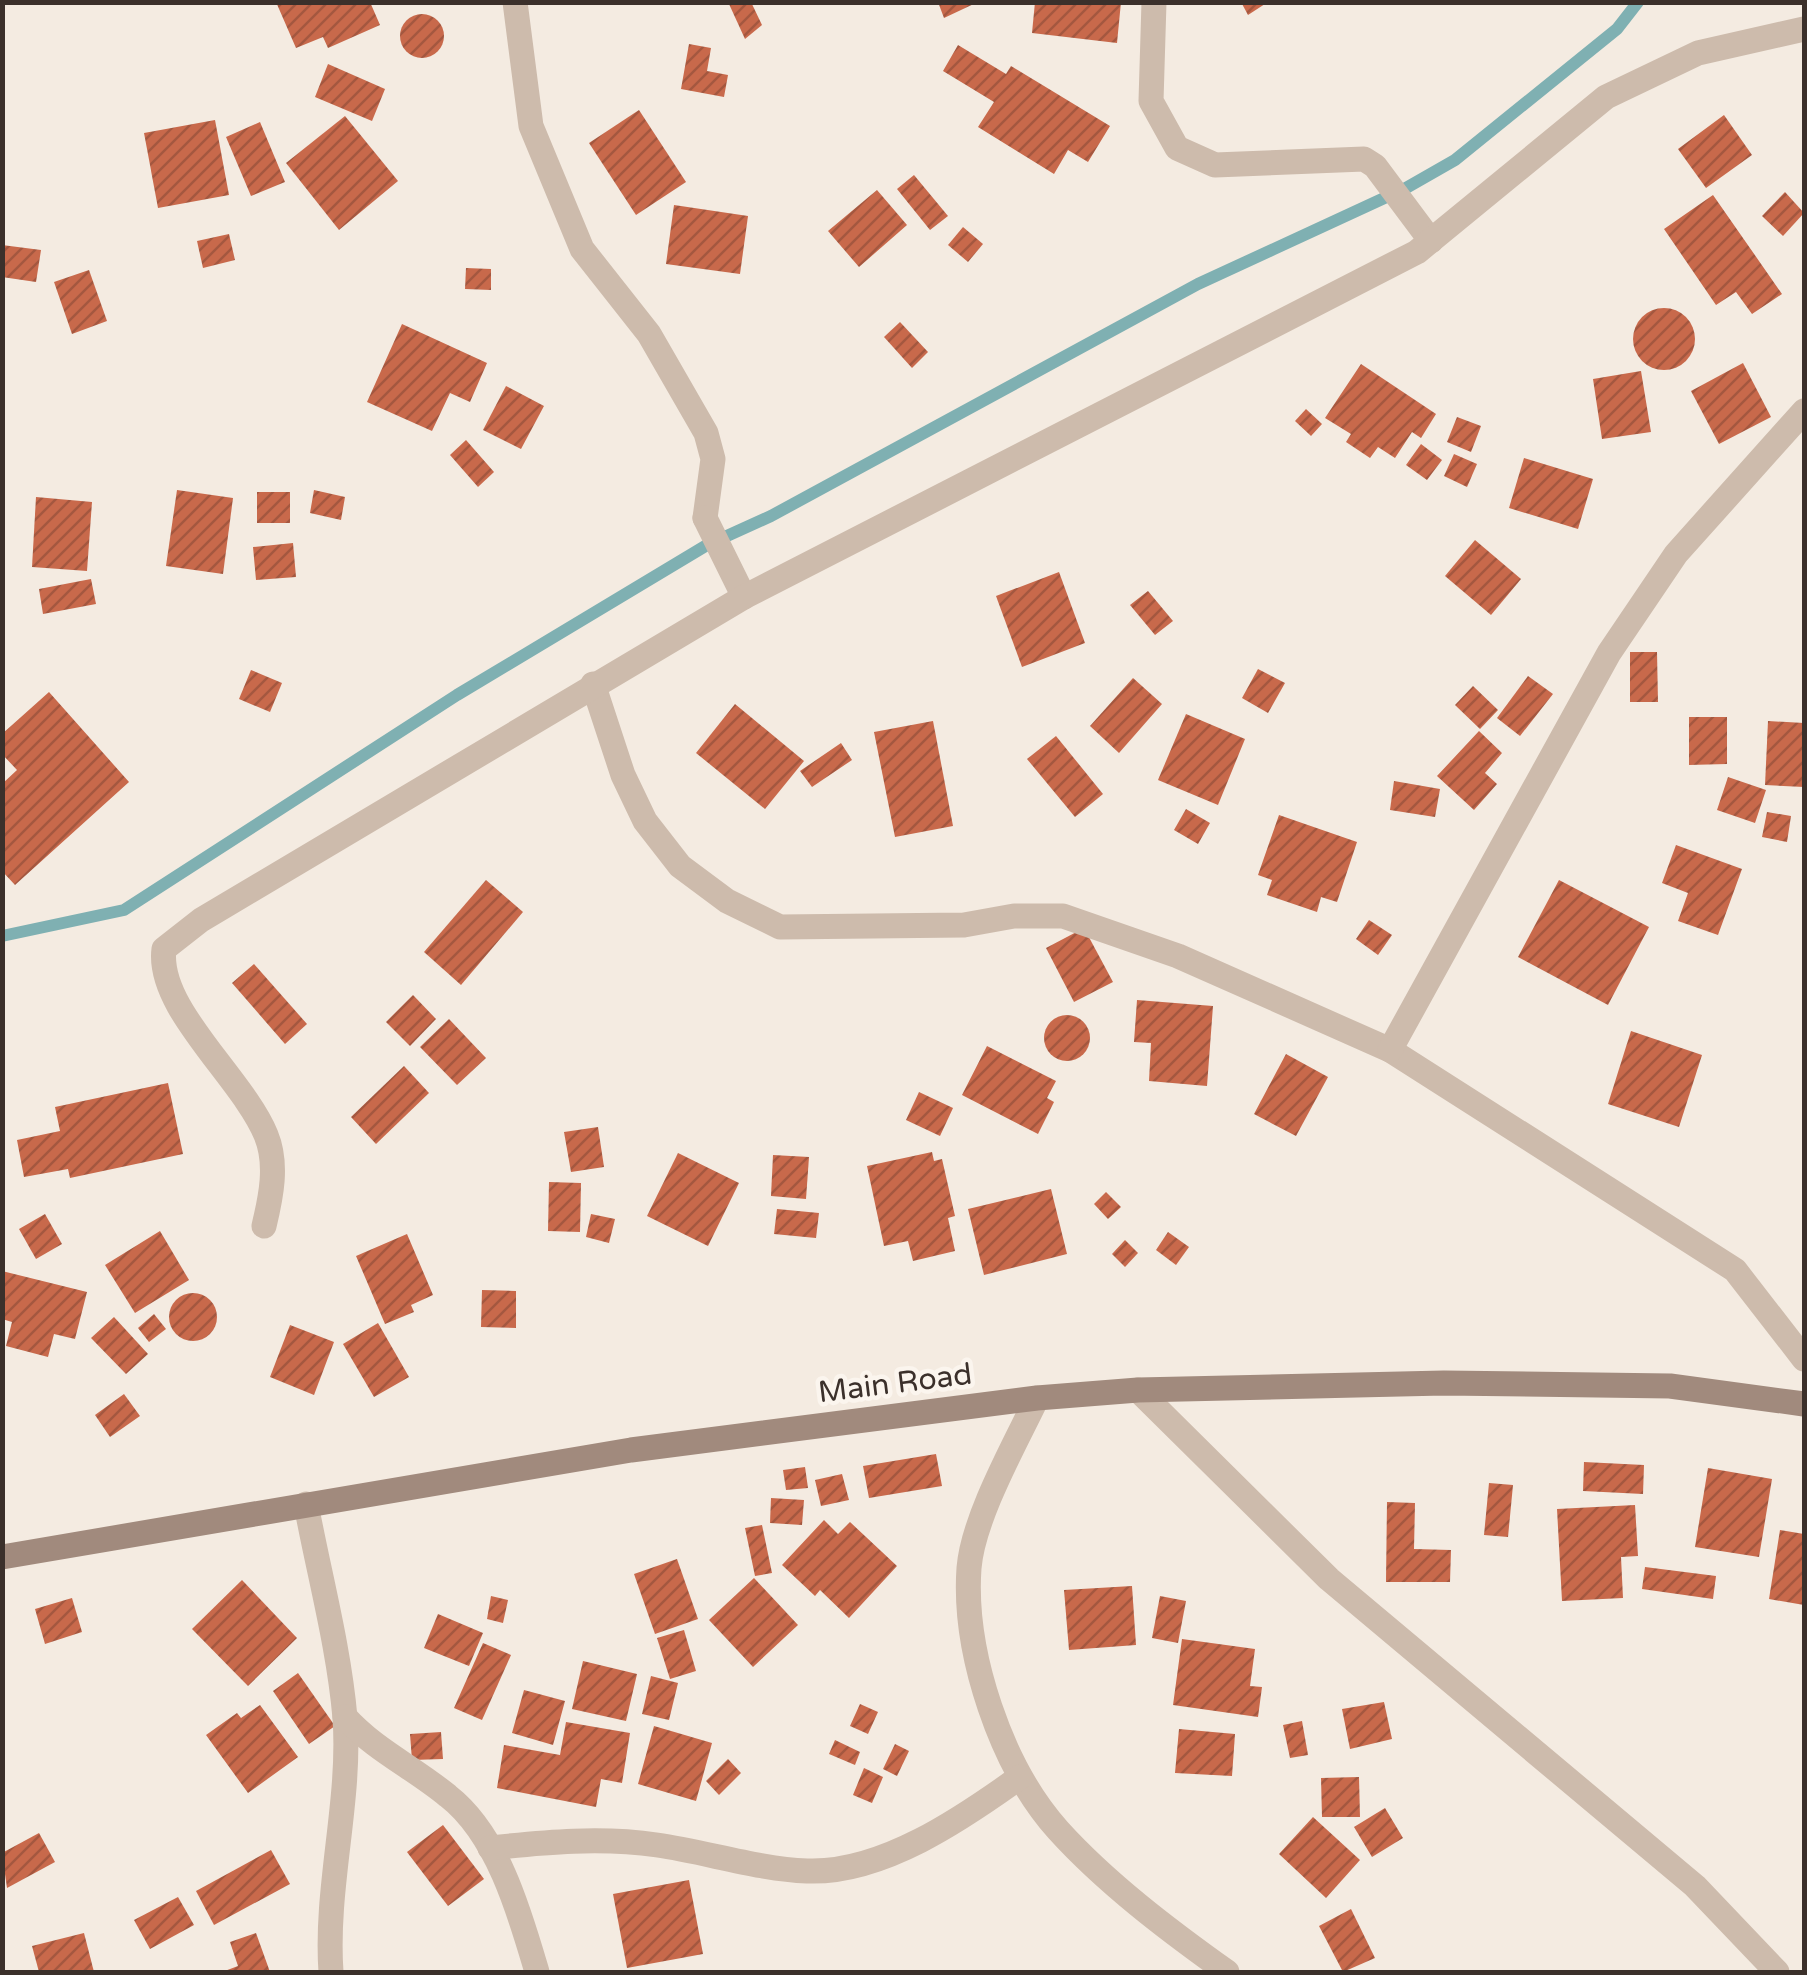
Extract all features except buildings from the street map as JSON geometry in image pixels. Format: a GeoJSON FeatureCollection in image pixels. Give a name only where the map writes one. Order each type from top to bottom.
{"type":"FeatureCollection","features":[{"type":"Feature","properties":{"kind":"street"},"geometry":{"type":"LineString","coordinates":[[514,2],[531,126],[582,249],[649,334],[706,433],[714,459],[705,518],[744,597]]}},
{"type":"Feature","properties":{"kind":"street"},"geometry":{"type":"LineString","coordinates":[[1154,2],[1152,100],[1177,148],[1216,165],[1364,160],[1375,166],[1431,241]]}},
{"type":"Feature","properties":{"kind":"street"},"geometry":{"type":"LineString","coordinates":[[264,1226],[274,1182],[268,1137],[228,1070],[170,994],[161,968],[164,948],[201,920],[744,597],[1431,241],[1606,97],[1698,53],[1804,29]]}},
{"type":"Feature","properties":{"kind":"street"},"geometry":{"type":"LineString","coordinates":[[1390,1050],[1609,653],[1676,554],[1804,411]]}},
{"type":"Feature","properties":{"kind":"street"},"geometry":{"type":"LineString","coordinates":[[593,684],[623,775],[656,836],[680,866],[727,901],[780,927],[888,928],[1062,916],[1150,944],[1390,1050],[1735,1270],[1804,1359]]}},
{"type":"Feature","properties":{"kind":"street","name":"Main Road"},"geometry":{"type":"LineString","coordinates":[[2,1557],[631,1450],[1037,1398],[1138,1390],[1444,1382],[1670,1386],[1804,1404]]}},
{"type":"Feature","properties":{"kind":"street"},"geometry":{"type":"LineString","coordinates":[[1138,1390],[1329,1579],[1696,1886],[1777,1972]]}},
{"type":"Feature","properties":{"kind":"street"},"geometry":{"type":"LineString","coordinates":[[1037,1398],[993,1490],[969,1565],[971,1640],[990,1707],[1020,1777],[1057,1829],[1126,1893],[1227,1972]]}},
{"type":"Feature","properties":{"kind":"street"},"geometry":{"type":"LineString","coordinates":[[306,1504],[345,1717],[344,1772],[333,1862],[331,1972]]}},
{"type":"Feature","properties":{"kind":"street"},"geometry":{"type":"LineString","coordinates":[[345,1717],[368,1744],[449,1796],[472,1820],[490,1848],[537,1972]]}},
{"type":"Feature","properties":{"kind":"street"},"geometry":{"type":"LineString","coordinates":[[490,1848],[570,1839],[654,1844],[810,1872],[890,1856],[960,1820],[1020,1777]]}},
{"type":"Feature","properties":{"kind":"waterway"},"geometry":{"type":"LineString","coordinates":[[2,936],[124,910],[457,695],[707,545],[771,516],[1198,284],[1406,188],[1455,160],[1617,29],[1638,2]]}}]}
